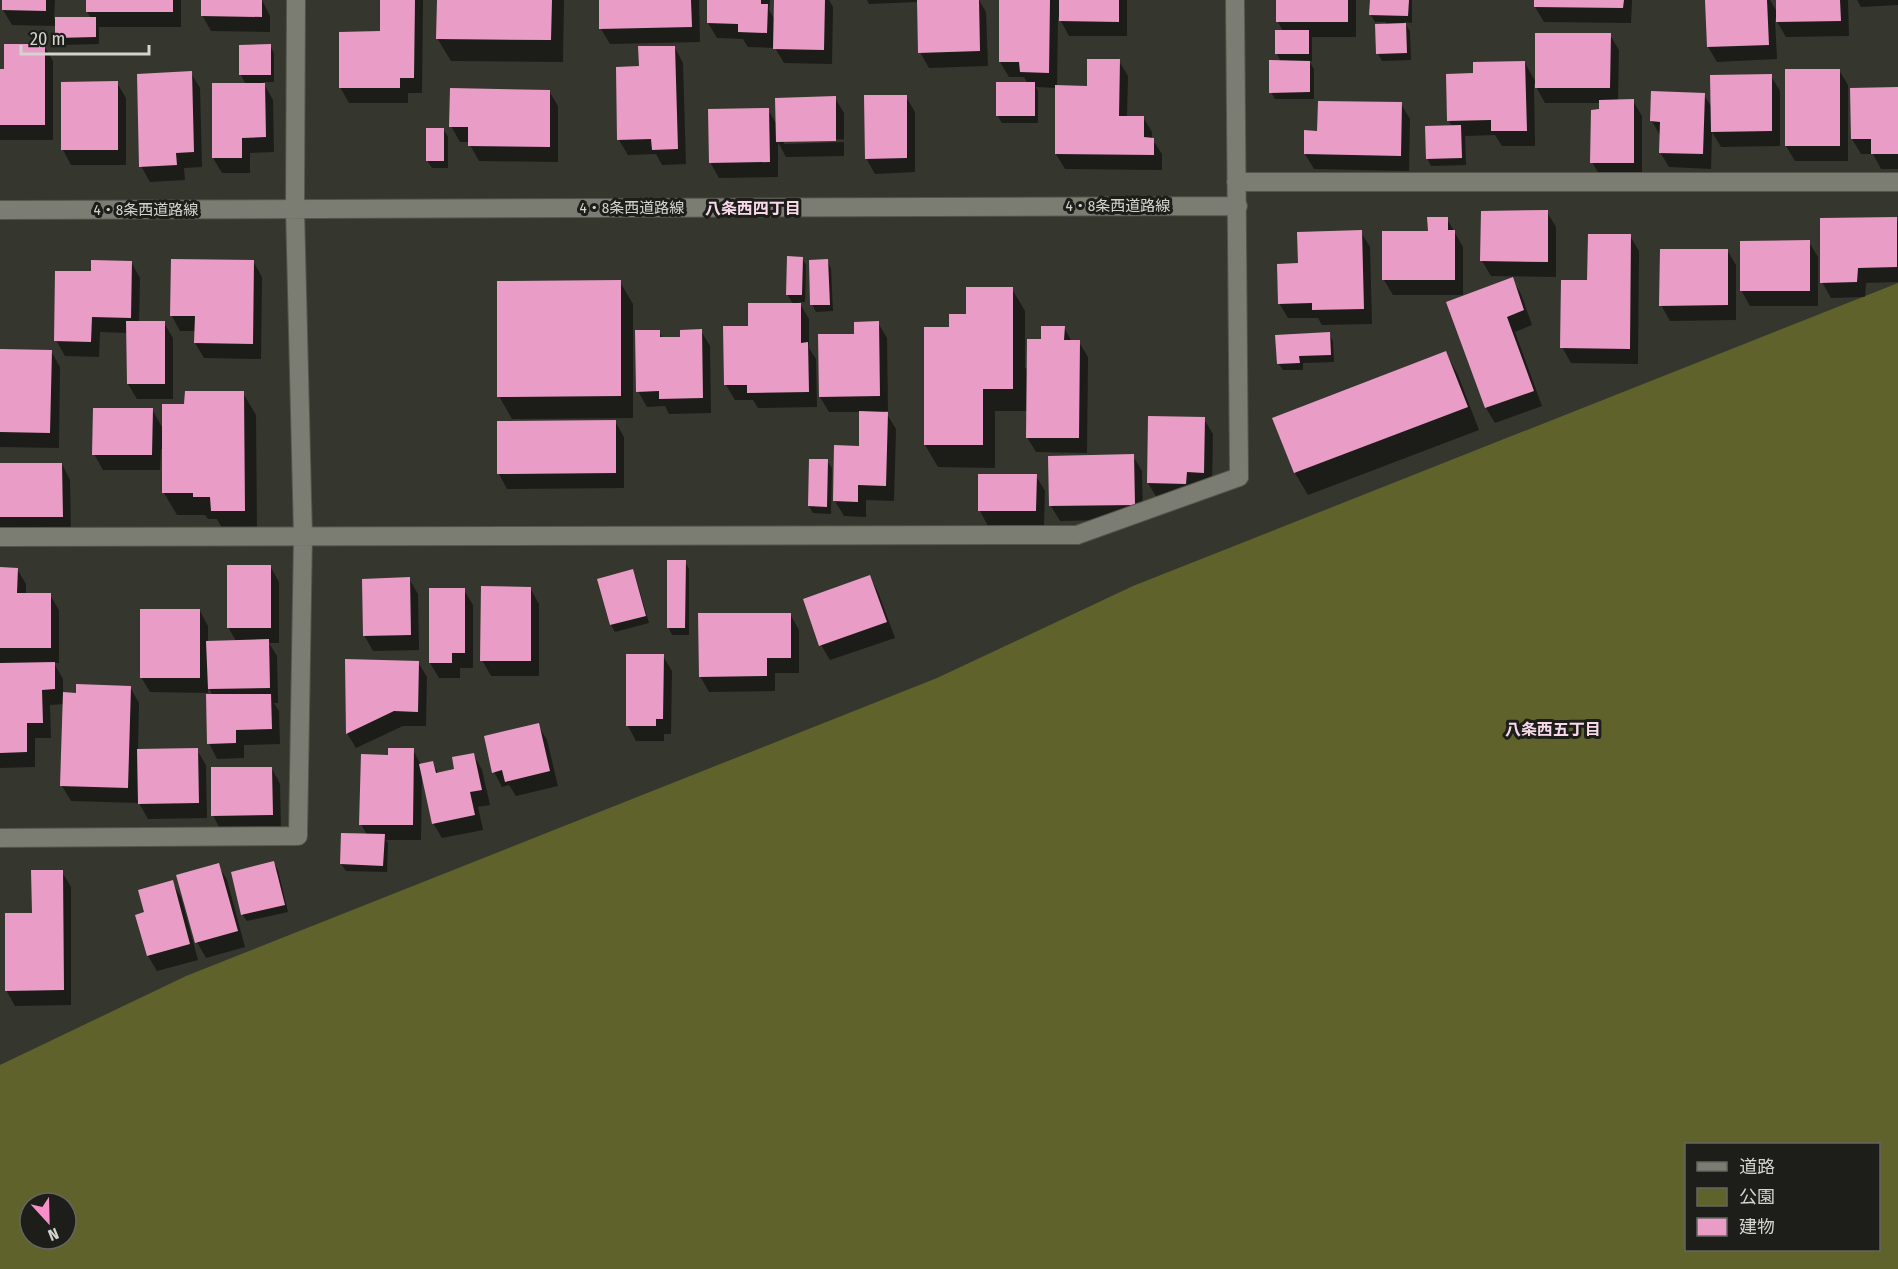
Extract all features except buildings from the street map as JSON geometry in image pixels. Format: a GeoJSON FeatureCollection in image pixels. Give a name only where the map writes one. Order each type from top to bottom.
{"type":"FeatureCollection","features":[{"type":"Feature","properties":{"kind":"street"},"geometry":{"type":"LineString","coordinates":[[0,838],[298,836],[303,536],[295,209],[296,0]]}},
{"type":"Feature","properties":{"kind":"street"},"geometry":{"type":"LineString","coordinates":[[0,537],[1077,535],[1239,477],[1235,0]]}},
{"type":"Feature","properties":{"kind":"street"},"geometry":{"type":"LineString","coordinates":[[1236,182],[1898,182]]}},
{"type":"Feature","properties":{"kind":"street","name":"4・8条西道路線"},"geometry":{"type":"LineString","coordinates":[[0,210],[1238,206]]}},
{"type":"Feature","properties":{"kind":"green space"},"geometry":{"type":"Polygon","coordinates":[[[1898,283],[1898,1269],[0,1269],[0,1065],[186,976],[937,678],[1133,586],[1898,283]]]}},
{"type":"Feature","properties":{"kind":"district","name":"八条西四丁目"},"geometry":{"type":"Point","coordinates":[753,208]}},
{"type":"Feature","properties":{"kind":"district","name":"八条西五丁目"},"geometry":{"type":"Point","coordinates":[1553,729]}}]}
